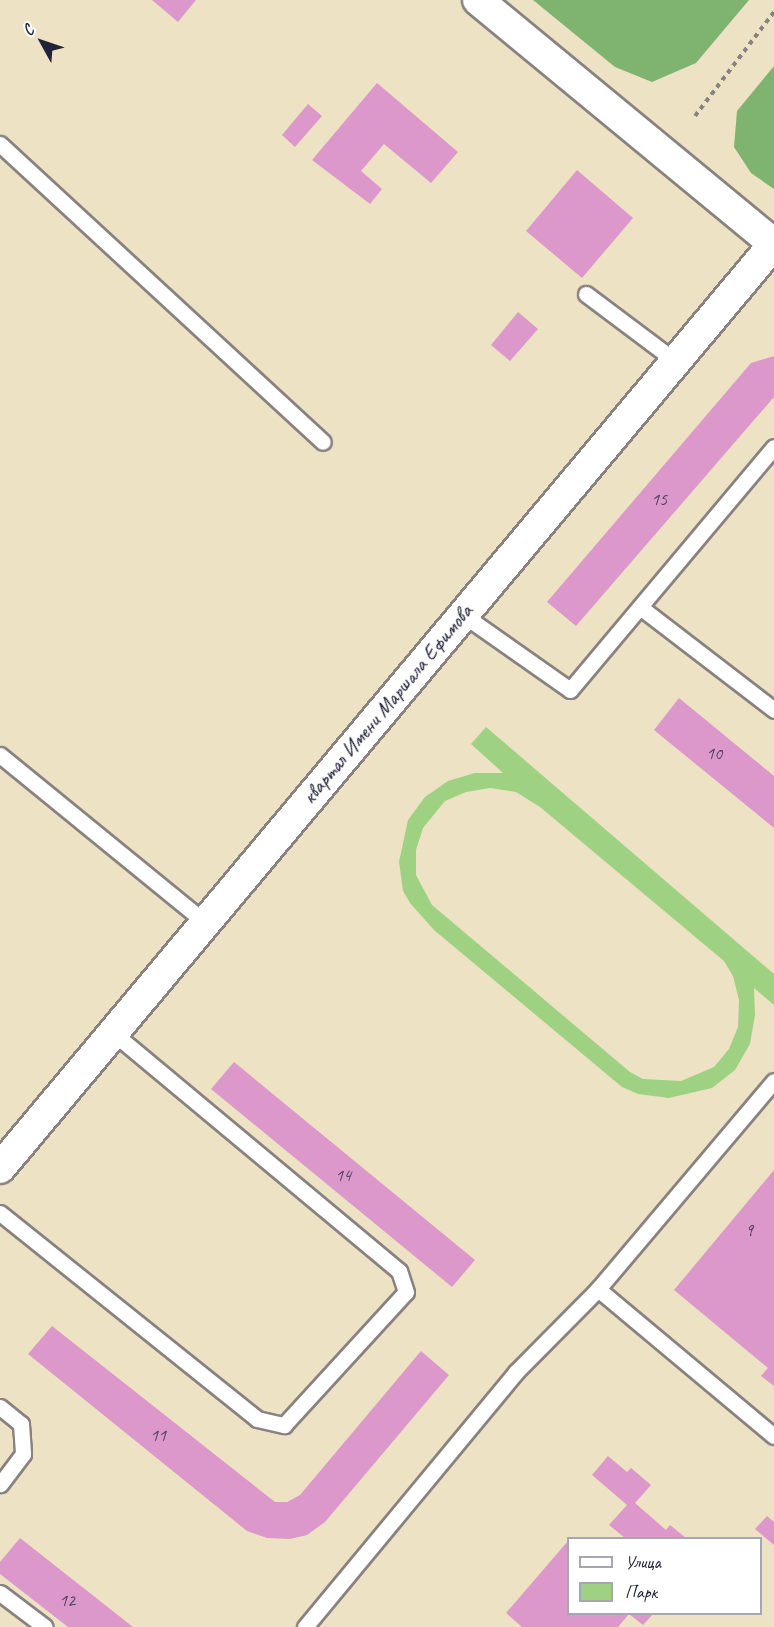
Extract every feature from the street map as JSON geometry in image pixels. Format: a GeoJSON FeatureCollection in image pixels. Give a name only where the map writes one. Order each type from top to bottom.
{"type":"FeatureCollection","features":[{"type":"Feature","properties":{"kind":"street"},"geometry":{"type":"LineString","coordinates":[[478,0],[773,243]]}},
{"type":"Feature","properties":{"kind":"street","name":"квартал Имени Маршала Ефимова"},"geometry":{"type":"LineString","coordinates":[[0,1168],[773,243]]}},
{"type":"Feature","properties":{"kind":"lane"},"geometry":{"type":"LineString","coordinates":[[0,144],[323,442]]}},
{"type":"Feature","properties":{"kind":"lane"},"geometry":{"type":"LineString","coordinates":[[586,294],[674,360]]}},
{"type":"Feature","properties":{"kind":"lane"},"geometry":{"type":"LineString","coordinates":[[462,614],[570,690],[774,447]]}},
{"type":"Feature","properties":{"kind":"lane"},"geometry":{"type":"LineString","coordinates":[[640,607],[774,710]]}},
{"type":"Feature","properties":{"kind":"lane"},"geometry":{"type":"LineString","coordinates":[[0,755],[205,922]]}},
{"type":"Feature","properties":{"kind":"lane"},"geometry":{"type":"LineString","coordinates":[[0,1213],[257,1419],[284,1425],[406,1292],[399,1271],[112,1033]]}},
{"type":"Feature","properties":{"kind":"lane"},"geometry":{"type":"LineString","coordinates":[[305,1627],[516,1372],[598,1289],[774,1081]]}},
{"type":"Feature","properties":{"kind":"lane"},"geometry":{"type":"LineString","coordinates":[[598,1289],[774,1436]]}},
{"type":"Feature","properties":{"kind":"lane"},"geometry":{"type":"LineString","coordinates":[[0,1407],[21,1424],[23,1454],[0,1484]]}},
{"type":"Feature","properties":{"kind":"lane"},"geometry":{"type":"LineString","coordinates":[[0,1593],[45,1627]]}},
{"type":"Feature","properties":{"kind":"path"},"geometry":{"type":"LineString","coordinates":[[695,116],[774,12]]}},
{"type":"Feature","properties":{"kind":"green space"},"geometry":{"type":"Polygon","coordinates":[[[533,0],[749,0],[696,63],[652,82],[615,67],[533,0]]]}},
{"type":"Feature","properties":{"kind":"green space"},"geometry":{"type":"Polygon","coordinates":[[[774,66],[774,189],[751,173],[734,147],[737,111],[774,66]]]}},
{"type":"Feature","properties":{"kind":"green space"},"geometry":{"type":"Polygon","coordinates":[[[486,727],[774,974],[774,1005],[754,988],[755,1015],[750,1044],[735,1070],[712,1088],[669,1098],[638,1094],[622,1087],[434,930],[410,903],[403,891],[399,862],[408,820],[425,797],[448,781],[475,773],[503,773],[471,744],[486,727]],[[490,788],[466,792],[445,801],[423,828],[416,850],[416,875],[432,905],[630,1072],[643,1079],[681,1081],[714,1067],[729,1049],[738,1027],[739,1000],[733,976],[724,961],[540,807],[516,792],[490,788]]]}},
{"type":"Feature","properties":{"kind":"building"},"geometry":{"type":"Polygon","coordinates":[[[152,0],[196,0],[178,22],[152,0]]]}},
{"type":"Feature","properties":{"kind":"building"},"geometry":{"type":"Polygon","coordinates":[[[377,83],[458,152],[431,183],[384,144],[361,171],[382,189],[370,204],[312,160],[377,83]]]}},
{"type":"Feature","properties":{"kind":"building"},"geometry":{"type":"Polygon","coordinates":[[[308,104],[322,116],[295,147],[282,135],[308,104]]]}},
{"type":"Feature","properties":{"kind":"building"},"geometry":{"type":"Polygon","coordinates":[[[577,170],[633,218],[582,278],[526,231],[577,170]]]}},
{"type":"Feature","properties":{"kind":"building"},"geometry":{"type":"Polygon","coordinates":[[[518,312],[538,329],[510,361],[491,345],[518,312]]]}},
{"type":"Feature","properties":{"kind":"building"},"geometry":{"type":"Polygon","coordinates":[[[774,356],[774,397],[576,626],[547,602],[751,363],[774,356]]]}},
{"type":"Feature","properties":{"kind":"building"},"geometry":{"type":"Polygon","coordinates":[[[679,698],[774,776],[774,828],[654,730],[679,698]]]}},
{"type":"Feature","properties":{"kind":"building"},"geometry":{"type":"Polygon","coordinates":[[[234,1062],[475,1260],[452,1287],[211,1089],[234,1062]]]}},
{"type":"Feature","properties":{"kind":"building"},"geometry":{"type":"Polygon","coordinates":[[[774,1170],[774,1386],[761,1376],[768,1368],[674,1290],[774,1170]]]}},
{"type":"Feature","properties":{"kind":"building"},"geometry":{"type":"Polygon","coordinates":[[[52,1326],[275,1502],[287,1502],[300,1495],[421,1351],[449,1375],[325,1522],[307,1535],[290,1539],[267,1538],[247,1531],[28,1354],[52,1326]]]}},
{"type":"Feature","properties":{"kind":"building"},"geometry":{"type":"Polygon","coordinates":[[[608,1456],[627,1472],[631,1468],[651,1485],[635,1503],[666,1530],[670,1525],[685,1537],[624,1537],[609,1525],[627,1505],[592,1475],[608,1456]]]}},
{"type":"Feature","properties":{"kind":"building"},"geometry":{"type":"Polygon","coordinates":[[[767,1516],[774,1522],[774,1545],[755,1529],[767,1516]]]}},
{"type":"Feature","properties":{"kind":"building"},"geometry":{"type":"Polygon","coordinates":[[[20,1538],[133,1627],[68,1627],[0,1574],[0,1562],[20,1538]]]}},
{"type":"Feature","properties":{"kind":"building"},"geometry":{"type":"Polygon","coordinates":[[[567,1542],[567,1615],[628,1615],[618,1627],[522,1627],[506,1613],[567,1542]]]}},
{"type":"Feature","properties":{"kind":"building"},"geometry":{"type":"Polygon","coordinates":[[[630,1615],[652,1615],[643,1625],[630,1615]]]}}]}
